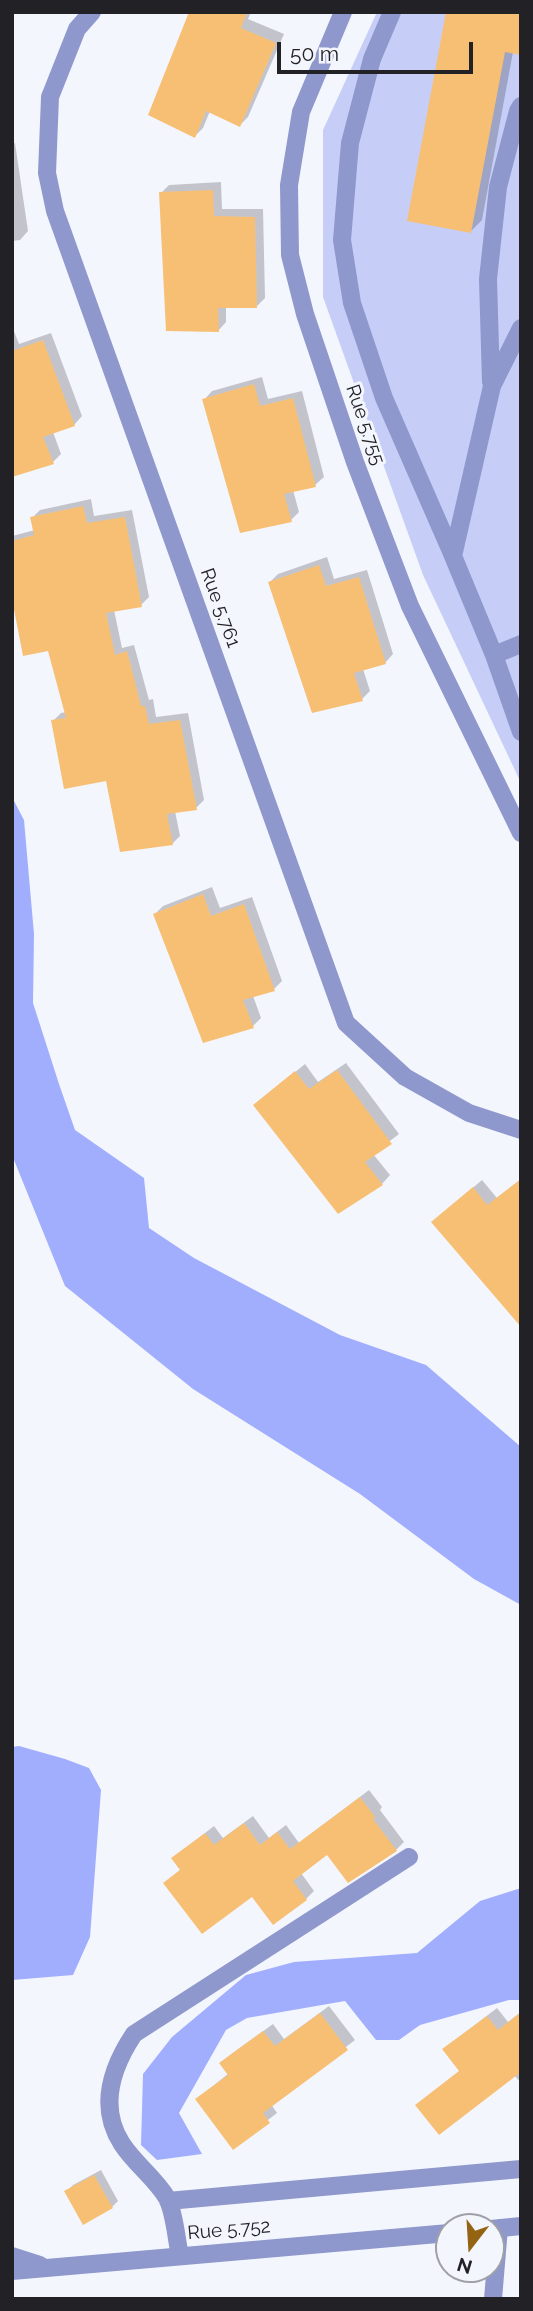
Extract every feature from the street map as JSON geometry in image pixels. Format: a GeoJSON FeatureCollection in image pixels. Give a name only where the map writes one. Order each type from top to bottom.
{"type":"FeatureCollection","features":[{"type":"Feature","properties":{"kind":"street","name":"Rue 5.761"},"geometry":{"type":"LineString","coordinates":[[92,12],[77,29],[50,97],[47,173],[55,211],[346,1023],[405,1077],[469,1113],[521,1130]]}},
{"type":"Feature","properties":{"kind":"street","name":"Rue 5.755"},"geometry":{"type":"LineString","coordinates":[[343,12],[301,113],[289,186],[290,255],[305,314],[355,462],[410,606],[521,833]]}},
{"type":"Feature","properties":{"kind":"street"},"geometry":{"type":"LineString","coordinates":[[392,12],[372,59],[349,143],[342,240],[352,303],[384,398],[453,555],[494,655],[521,732]]}},
{"type":"Feature","properties":{"kind":"street"},"geometry":{"type":"LineString","coordinates":[[492,386],[488,279],[498,187],[521,106]]}},
{"type":"Feature","properties":{"kind":"street"},"geometry":{"type":"LineString","coordinates":[[453,555],[492,386],[521,328]]}},
{"type":"Feature","properties":{"kind":"street"},"geometry":{"type":"LineString","coordinates":[[494,655],[521,644]]}},
{"type":"Feature","properties":{"kind":"street"},"geometry":{"type":"LineString","coordinates":[[180,2256],[169,2201],[122,2144],[114,2127],[110,2081],[119,2057],[134,2034],[409,1857]]}},
{"type":"Feature","properties":{"kind":"street"},"geometry":{"type":"LineString","coordinates":[[169,2201],[521,2169]]}},
{"type":"Feature","properties":{"kind":"street","name":"Rue 5.752"},"geometry":{"type":"LineString","coordinates":[[12,2271],[435,2233]]}},
{"type":"Feature","properties":{"kind":"street"},"geometry":{"type":"LineString","coordinates":[[12,2256],[47,2267]]}},
{"type":"Feature","properties":{"kind":"shaded area"},"geometry":{"type":"Polygon","coordinates":[[[377,12],[521,12],[521,783],[423,575],[323,297],[323,130],[377,12]]]}},
{"type":"Feature","properties":{"kind":"shaded area"},"geometry":{"type":"Polygon","coordinates":[[[12,797],[24,820],[34,934],[33,1003],[75,1130],[144,1178],[149,1228],[194,1258],[340,1335],[426,1365],[521,1447],[521,1605],[474,1579],[360,1494],[193,1389],[65,1286],[12,1155],[12,797]]]}},
{"type":"Feature","properties":{"kind":"shaded area"},"geometry":{"type":"Polygon","coordinates":[[[19,1746],[89,1768],[101,1790],[90,1937],[73,1975],[12,1980],[12,1747],[19,1746]]]}},
{"type":"Feature","properties":{"kind":"shaded area"},"geometry":{"type":"Polygon","coordinates":[[[521,1888],[521,2000],[509,2000],[420,2025],[399,2040],[376,2040],[345,2001],[247,2018],[226,2030],[179,2113],[202,2154],[157,2160],[141,2145],[143,2074],[172,2037],[246,1975],[294,1962],[417,1953],[480,1901],[521,1888]]]}},
{"type":"Feature","properties":{"kind":"building"},"geometry":{"type":"Polygon","coordinates":[[[189,12],[247,12],[241,28],[276,43],[240,127],[206,111],[195,138],[148,115],[189,12]]]}},
{"type":"Feature","properties":{"kind":"building"},"geometry":{"type":"Polygon","coordinates":[[[446,12],[521,12],[521,55],[505,52],[471,233],[407,221],[446,12]]]}},
{"type":"Feature","properties":{"kind":"building"},"geometry":{"type":"Polygon","coordinates":[[[213,190],[214,216],[255,217],[257,308],[218,308],[219,332],[166,331],[159,192],[213,190]]]}},
{"type":"Feature","properties":{"kind":"building"},"geometry":{"type":"Polygon","coordinates":[[[43,340],[75,426],[43,437],[54,464],[12,477],[12,351],[43,340]]]}},
{"type":"Feature","properties":{"kind":"building"},"geometry":{"type":"Polygon","coordinates":[[[254,384],[260,406],[293,398],[316,487],[284,494],[292,522],[240,533],[202,399],[254,384]]]}},
{"type":"Feature","properties":{"kind":"building"},"geometry":{"type":"Polygon","coordinates":[[[83,506],[87,523],[125,517],[142,607],[106,613],[115,655],[127,651],[141,706],[145,706],[149,724],[180,720],[197,810],[167,814],[173,845],[120,852],[106,781],[64,789],[51,720],[66,718],[48,651],[23,656],[12,599],[12,541],[34,535],[30,517],[83,506]]]}},
{"type":"Feature","properties":{"kind":"building"},"geometry":{"type":"Polygon","coordinates":[[[319,565],[326,586],[359,577],[386,664],[354,673],[363,701],[312,713],[268,582],[319,565]]]}},
{"type":"Feature","properties":{"kind":"building"},"geometry":{"type":"Polygon","coordinates":[[[203,894],[211,916],[244,904],[275,991],[243,1000],[254,1028],[203,1043],[153,914],[203,894]]]}},
{"type":"Feature","properties":{"kind":"building"},"geometry":{"type":"Polygon","coordinates":[[[337,1070],[392,1144],[365,1162],[383,1185],[338,1214],[253,1105],[295,1071],[309,1089],[337,1070]]]}},
{"type":"Feature","properties":{"kind":"building"},"geometry":{"type":"Polygon","coordinates":[[[521,1179],[521,1327],[431,1222],[473,1187],[487,1205],[521,1179]]]}},
{"type":"Feature","properties":{"kind":"building"},"geometry":{"type":"Polygon","coordinates":[[[360,1797],[397,1851],[348,1883],[327,1855],[293,1881],[307,1900],[273,1925],[252,1897],[202,1934],[163,1883],[180,1870],[171,1858],[205,1833],[214,1845],[244,1823],[260,1845],[277,1832],[290,1849],[360,1797]]]}},
{"type":"Feature","properties":{"kind":"building"},"geometry":{"type":"Polygon","coordinates":[[[521,2012],[521,2072],[439,2135],[415,2105],[459,2071],[442,2049],[487,2016],[498,2030],[521,2012]]]}},
{"type":"Feature","properties":{"kind":"building"},"geometry":{"type":"Polygon","coordinates":[[[320,2013],[348,2050],[263,2113],[270,2123],[233,2150],[195,2099],[228,2075],[219,2063],[263,2031],[275,2046],[320,2013]]]}},
{"type":"Feature","properties":{"kind":"building"},"geometry":{"type":"Polygon","coordinates":[[[94,2175],[113,2208],[83,2225],[64,2191],[94,2175]]]}}]}
